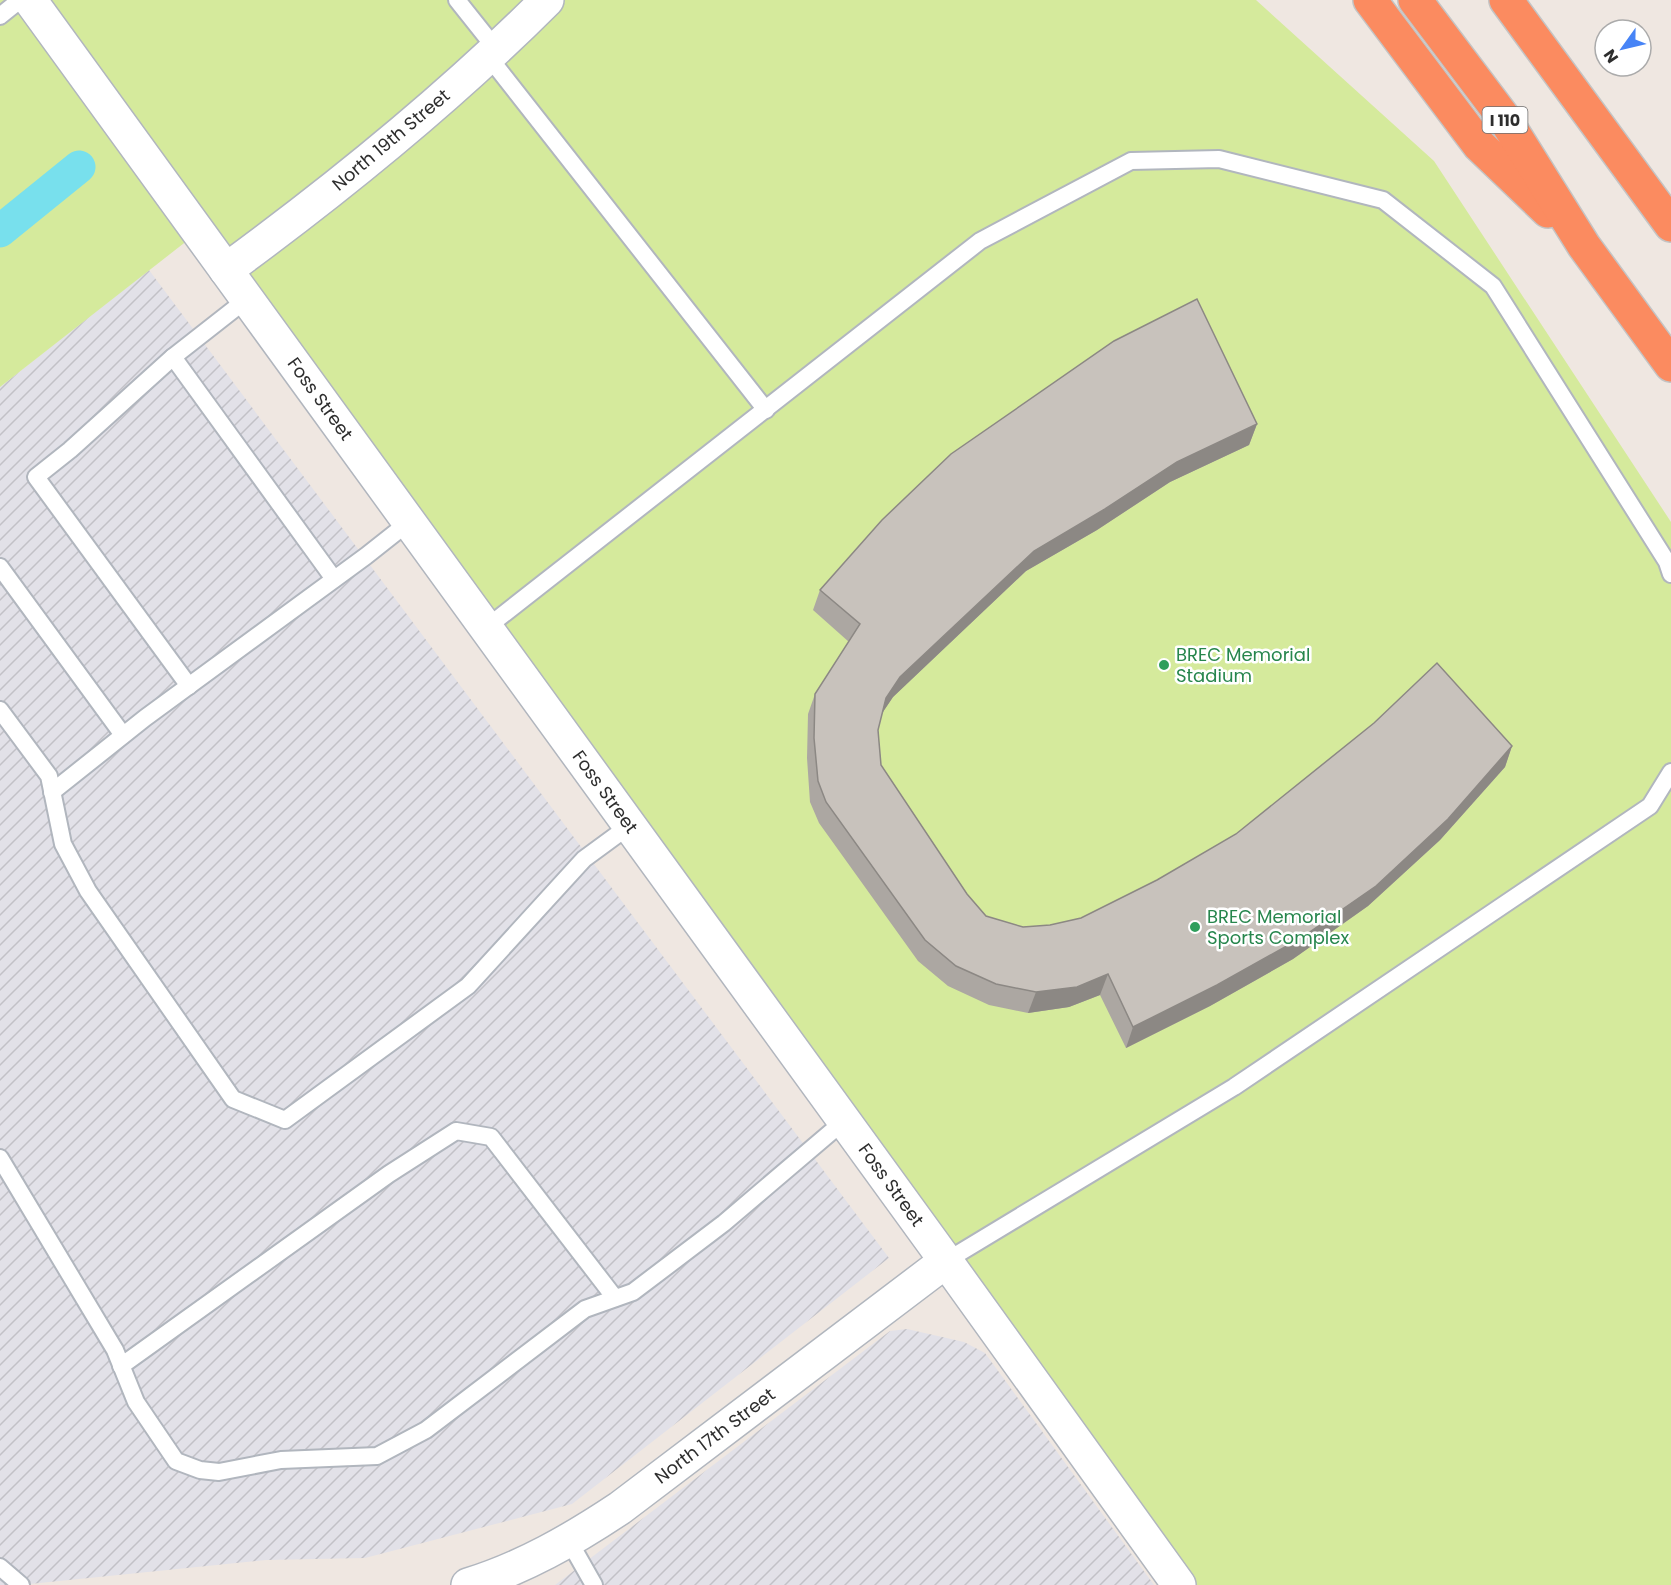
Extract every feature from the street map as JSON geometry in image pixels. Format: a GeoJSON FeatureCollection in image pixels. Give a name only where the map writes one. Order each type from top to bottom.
{"type":"FeatureCollection","features":[{"type":"Feature","properties":{"kind":"highway"},"geometry":{"type":"LineString","coordinates":[[1370,0],[1479,145],[1584,246]]}},
{"type":"Feature","properties":{"kind":"highway","name":"I 110"},"geometry":{"type":"LineString","coordinates":[[1415,0],[1504,118],[1584,246],[1671,365]]}},
{"type":"Feature","properties":{"kind":"highway"},"geometry":{"type":"LineString","coordinates":[[1506,0],[1671,225]]}},
{"type":"Feature","properties":{"kind":"street","name":"Foss Street"},"geometry":{"type":"LineString","coordinates":[[30,0],[1179,1585]]}},
{"type":"Feature","properties":{"kind":"street","name":"North 19th Street"},"geometry":{"type":"LineString","coordinates":[[226,270],[338,185],[460,83],[547,0]]}},
{"type":"Feature","properties":{"kind":"street","name":"North 17th Street"},"geometry":{"type":"LineString","coordinates":[[468,1585],[514,1568],[569,1541],[620,1508],[946,1261]]}},
{"type":"Feature","properties":{"kind":"lane"},"geometry":{"type":"LineString","coordinates":[[0,16],[21,0]]}},
{"type":"Feature","properties":{"kind":"lane"},"geometry":{"type":"LineString","coordinates":[[458,0],[492,53],[766,410]]}},
{"type":"Feature","properties":{"kind":"lane"},"geometry":{"type":"LineString","coordinates":[[486,628],[980,241],[1131,161],[1219,159],[1383,200],[1493,286],[1667,562],[1671,574]]}},
{"type":"Feature","properties":{"kind":"lane"},"geometry":{"type":"LineString","coordinates":[[189,686],[36,477],[70,450],[173,357],[247,299]]}},
{"type":"Feature","properties":{"kind":"lane"},"geometry":{"type":"LineString","coordinates":[[173,357],[334,579]]}},
{"type":"Feature","properties":{"kind":"lane"},"geometry":{"type":"LineString","coordinates":[[52,792],[123,735],[409,522]]}},
{"type":"Feature","properties":{"kind":"lane"},"geometry":{"type":"LineString","coordinates":[[0,567],[123,735]]}},
{"type":"Feature","properties":{"kind":"lane"},"geometry":{"type":"LineString","coordinates":[[0,710],[49,776],[63,844],[88,891],[233,1100],[285,1120],[468,986],[584,860],[629,826]]}},
{"type":"Feature","properties":{"kind":"lane"},"geometry":{"type":"LineString","coordinates":[[946,1261],[1234,1086],[1650,806],[1671,772]]}},
{"type":"Feature","properties":{"kind":"lane"},"geometry":{"type":"LineString","coordinates":[[0,1158],[115,1350],[136,1402],[176,1461],[200,1470],[219,1472],[281,1460],[377,1456],[426,1430],[585,1309],[633,1292],[724,1223],[844,1121]]}},
{"type":"Feature","properties":{"kind":"lane"},"geometry":{"type":"LineString","coordinates":[[121,1366],[389,1174],[456,1131],[491,1137],[615,1298]]}},
{"type":"Feature","properties":{"kind":"lane"},"geometry":{"type":"LineString","coordinates":[[569,1541],[594,1585]]}},
{"type":"Feature","properties":{"kind":"lane"},"geometry":{"type":"LineString","coordinates":[[0,1567],[21,1585]]}},
{"type":"Feature","properties":{"kind":"shaded area"},"geometry":{"type":"Polygon","coordinates":[[[149,270],[889,1258],[572,1504],[365,1558],[266,1560],[20,1585],[0,1585],[0,387],[149,270]]]}},
{"type":"Feature","properties":{"kind":"shaded area"},"geometry":{"type":"Polygon","coordinates":[[[907,1329],[964,1342],[985,1353],[1154,1585],[555,1585],[890,1331],[907,1329]]]}},
{"type":"Feature","properties":{"kind":"green space","name":"BREC Memorial Sports Complex"},"geometry":{"type":"Polygon","coordinates":[[[0,0],[1256,0],[1434,161],[1671,522],[1671,1585],[1197,1585],[456,565],[211,222],[0,387],[0,0]]]}},
{"type":"Feature","properties":{"kind":"building"},"geometry":{"type":"Polygon","coordinates":[[[1197,299],[1257,424],[1177,462],[1105,509],[1034,551],[900,677],[886,698],[878,730],[881,765],[967,894],[986,916],[1023,927],[1050,925],[1081,918],[1157,880],[1236,834],[1374,723],[1437,663],[1512,746],[1448,819],[1376,886],[1301,938],[1217,985],[1133,1027],[1108,974],[1077,987],[1036,992],[996,984],[956,966],[925,940],[826,802],[818,781],[814,738],[815,694],[860,624],[820,590],[882,520],[951,454],[1114,341],[1197,299]]]}},
{"type":"Feature","properties":{"kind":"waterway"},"geometry":{"type":"LineString","coordinates":[[0,231],[79,167]]}},
{"type":"Feature","properties":{"kind":"place","name":"BREC Memorial Stadium"},"geometry":{"type":"Point","coordinates":[1164,665]}},
{"type":"Feature","properties":{"kind":"place","name":"BREC Memorial Sports Complex"},"geometry":{"type":"Point","coordinates":[1195,927]}}]}
